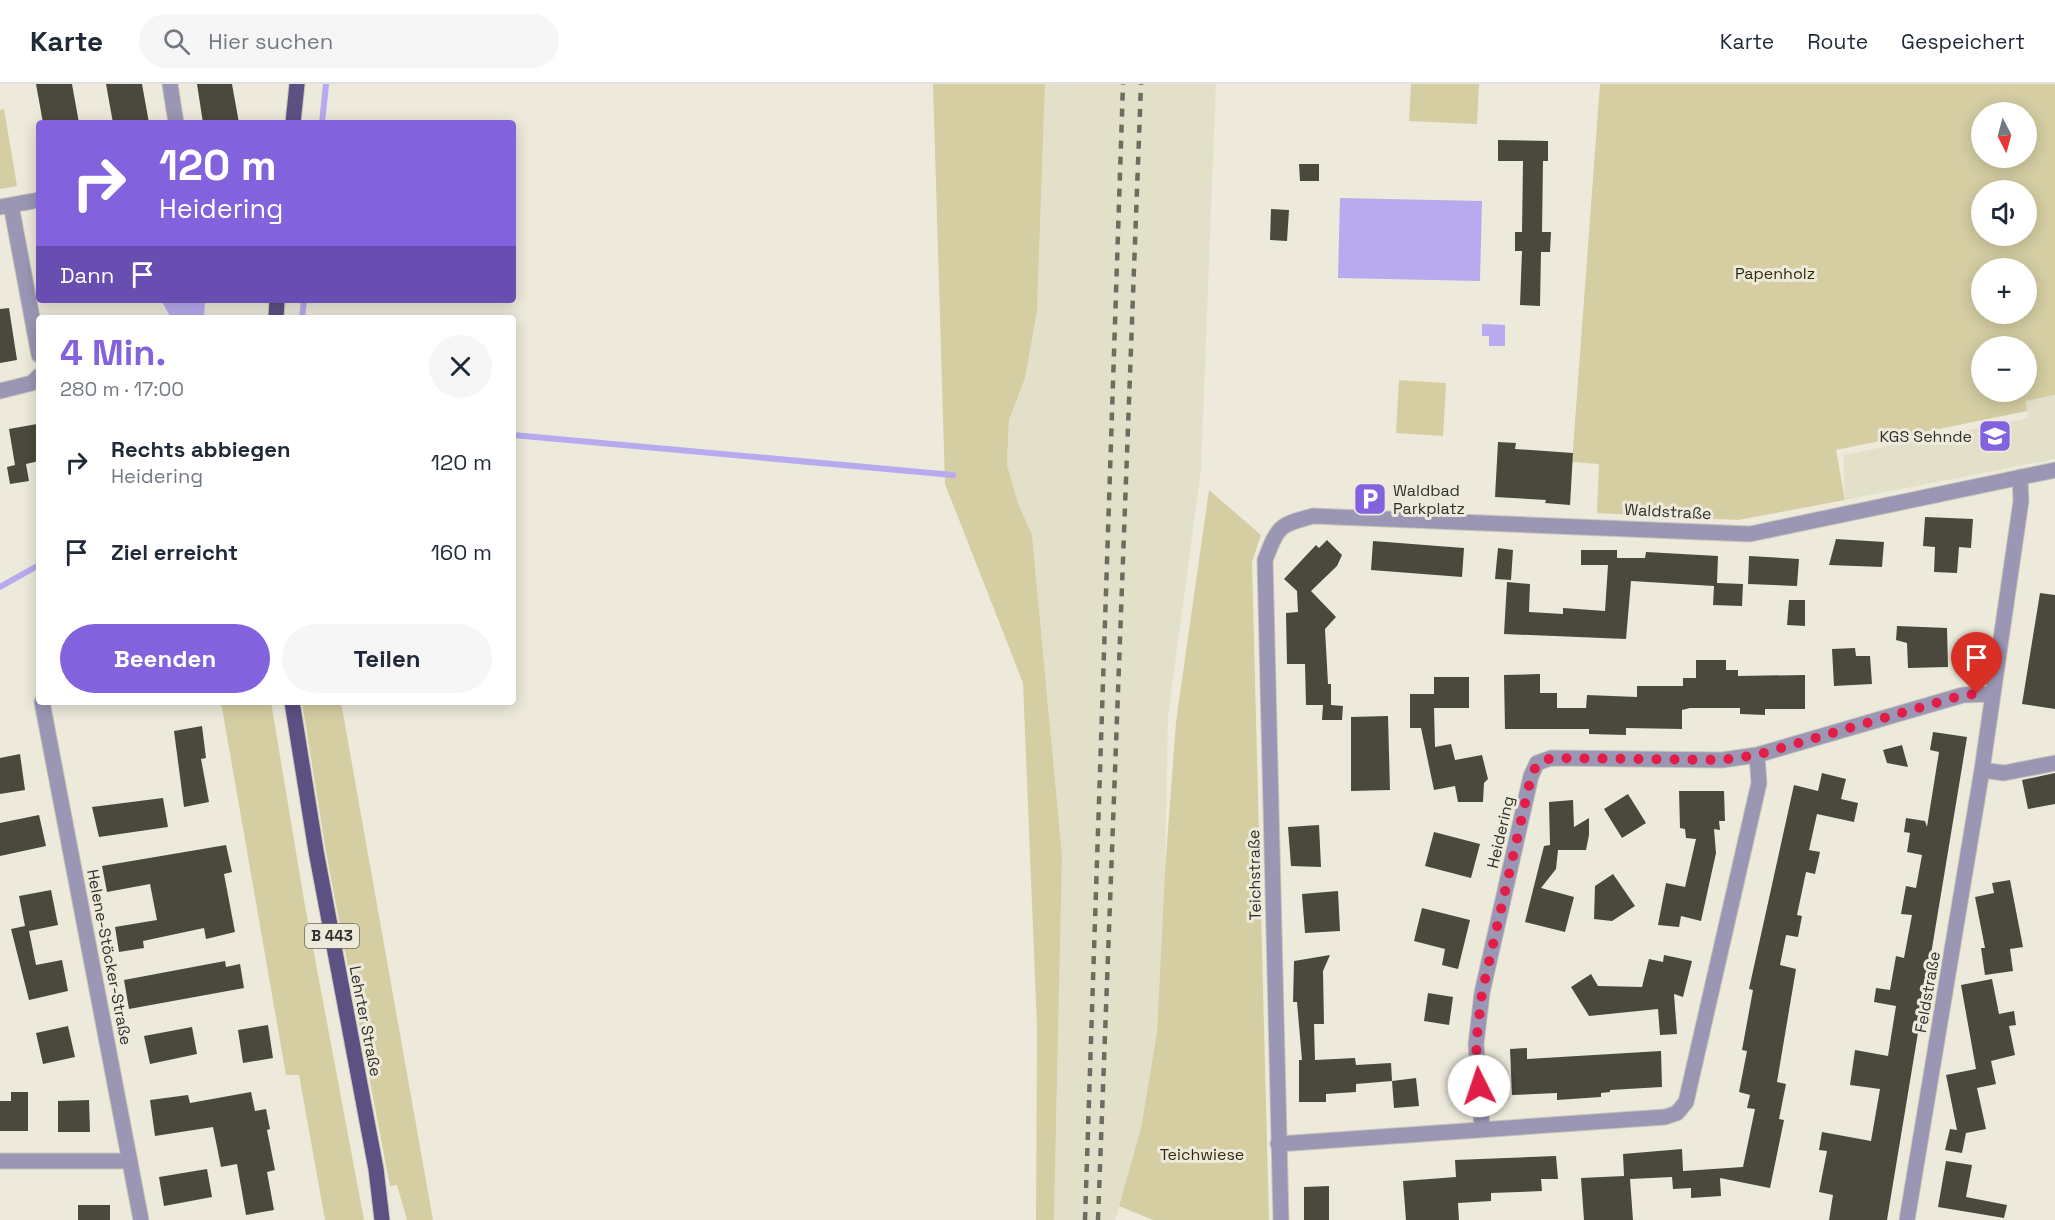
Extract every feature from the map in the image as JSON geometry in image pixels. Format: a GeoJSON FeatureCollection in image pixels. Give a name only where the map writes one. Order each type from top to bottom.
{"type":"FeatureCollection","features":[{"type":"Feature","properties":{"kind":"main road"},"geometry":{"type":"LineString","coordinates":[[292,120],[297,84]]}},
{"type":"Feature","properties":{"kind":"main road","name":"Lehrter Straße"},"geometry":{"type":"LineString","coordinates":[[292,705],[316,851],[376,1169],[382,1220]]}},
{"type":"Feature","properties":{"kind":"main road","name":"Lehrter Straße"},"geometry":{"type":"LineString","coordinates":[[376,1169],[392,1220]]}},
{"type":"Feature","properties":{"kind":"street"},"geometry":{"type":"LineString","coordinates":[[170,84],[176,120]]}},
{"type":"Feature","properties":{"kind":"street"},"geometry":{"type":"LineString","coordinates":[[36,201],[6,206],[36,341]]}},
{"type":"Feature","properties":{"kind":"street"},"geometry":{"type":"LineString","coordinates":[[0,391],[32,383],[36,379]]}},
{"type":"Feature","properties":{"kind":"street","name":"Waldstraße"},"geometry":{"type":"LineString","coordinates":[[1277,531],[1291,521],[1313,516],[1750,534],[2055,470]]}},
{"type":"Feature","properties":{"kind":"street","name":"Feldstraße"},"geometry":{"type":"LineString","coordinates":[[1906,1220],[1982,770],[1991,694],[2021,501],[2020,477]]}},
{"type":"Feature","properties":{"kind":"street","name":"Teichstraße"},"geometry":{"type":"LineString","coordinates":[[1277,531],[1265,560],[1281,1220]]}},
{"type":"Feature","properties":{"kind":"street","name":"Heidering"},"geometry":{"type":"LineString","coordinates":[[1482,1128],[1476,1044],[1482,993],[1531,777],[1537,764],[1551,758],[1722,760],[1757,755],[1963,695],[1991,694]]}},
{"type":"Feature","properties":{"kind":"street","name":"Helene-Stöcker-Straße"},"geometry":{"type":"LineString","coordinates":[[41,705],[141,1220]]}},
{"type":"Feature","properties":{"kind":"street"},"geometry":{"type":"LineString","coordinates":[[1278,1144],[1665,1117],[1677,1113],[1686,1102],[1759,783],[1757,755]]}},
{"type":"Feature","properties":{"kind":"street"},"geometry":{"type":"LineString","coordinates":[[1982,770],[2004,773],[2055,763]]}},
{"type":"Feature","properties":{"kind":"street"},"geometry":{"type":"LineString","coordinates":[[0,1161],[130,1161]]}},
{"type":"Feature","properties":{"kind":"shaded area"},"geometry":{"type":"Polygon","coordinates":[[[1045,84],[1216,84],[1201,470],[1168,716],[1165,870],[1157,1032],[1141,1128],[1115,1220],[1054,1220],[1062,855],[1032,535],[1018,503],[1007,466],[1009,420],[1025,378],[1037,312],[1045,84]]]}},
{"type":"Feature","properties":{"kind":"shaded area"},"geometry":{"type":"Polygon","coordinates":[[[1340,198],[1482,201],[1480,281],[1338,278],[1340,198]]]}},
{"type":"Feature","properties":{"kind":"shaded area"},"geometry":{"type":"Polygon","coordinates":[[[163,303],[205,303],[204,315],[169,315],[163,303]]]}},
{"type":"Feature","properties":{"kind":"shaded area"},"geometry":{"type":"Polygon","coordinates":[[[1482,324],[1505,325],[1505,346],[1489,346],[1489,336],[1482,336],[1482,324]]]}},
{"type":"Feature","properties":{"kind":"shaded area","name":"KGS Sehnde"},"geometry":{"type":"Polygon","coordinates":[[[2055,395],[2055,459],[1845,500],[1843,455],[2028,418],[2025,402],[2037,402],[2037,399],[2055,395]]]}},
{"type":"Feature","properties":{"kind":"green space"},"geometry":{"type":"Polygon","coordinates":[[[933,84],[1045,84],[1037,312],[1025,378],[1009,420],[1007,465],[1018,503],[1032,535],[1062,855],[1054,1220],[1036,1220],[1037,1027],[1023,683],[945,484],[933,84]]]}},
{"type":"Feature","properties":{"kind":"green space"},"geometry":{"type":"Polygon","coordinates":[[[1411,84],[1479,84],[1477,124],[1409,121],[1411,84]]]}},
{"type":"Feature","properties":{"kind":"green space","name":"Papenholz"},"geometry":{"type":"Polygon","coordinates":[[[1600,84],[2055,84],[2055,395],[2037,399],[2037,336],[1971,336],[1971,402],[2025,402],[2027,411],[1836,450],[1845,500],[1738,520],[1597,513],[1599,464],[1572,462],[1600,84]]]}},
{"type":"Feature","properties":{"kind":"green space"},"geometry":{"type":"Polygon","coordinates":[[[4,109],[17,186],[0,189],[0,110],[4,109]]]}},
{"type":"Feature","properties":{"kind":"green space"},"geometry":{"type":"Polygon","coordinates":[[[1399,380],[1446,383],[1443,436],[1396,433],[1399,380]]]}},
{"type":"Feature","properties":{"kind":"green space","name":"Teichwiese"},"geometry":{"type":"Polygon","coordinates":[[[1209,490],[1261,535],[1252,562],[1269,1220],[1153,1220],[1119,1206],[1141,1128],[1157,1032],[1165,870],[1176,722],[1209,490]]]}},
{"type":"Feature","properties":{"kind":"green space"},"geometry":{"type":"Polygon","coordinates":[[[222,705],[272,705],[304,900],[364,1220],[325,1220],[299,1075],[286,1075],[222,705]]]}},
{"type":"Feature","properties":{"kind":"green space"},"geometry":{"type":"Polygon","coordinates":[[[302,705],[342,705],[433,1220],[407,1220],[397,1185],[390,1186],[326,852],[302,705]]]}},
{"type":"Feature","properties":{"kind":"building"},"geometry":{"type":"Polygon","coordinates":[[[36,84],[72,84],[78,120],[42,120],[36,84]]]}},
{"type":"Feature","properties":{"kind":"building"},"geometry":{"type":"Polygon","coordinates":[[[106,84],[142,84],[148,120],[112,120],[106,84]]]}},
{"type":"Feature","properties":{"kind":"building"},"geometry":{"type":"Polygon","coordinates":[[[197,84],[232,84],[238,120],[203,120],[197,84]]]}},
{"type":"Feature","properties":{"kind":"building"},"geometry":{"type":"Polygon","coordinates":[[[1498,140],[1548,141],[1548,161],[1543,161],[1542,232],[1551,232],[1550,252],[1541,252],[1540,306],[1520,305],[1522,251],[1515,251],[1515,232],[1522,232],[1523,161],[1498,161],[1498,140]]]}},
{"type":"Feature","properties":{"kind":"building"},"geometry":{"type":"Polygon","coordinates":[[[1299,164],[1319,164],[1319,181],[1300,181],[1299,164]]]}},
{"type":"Feature","properties":{"kind":"building"},"geometry":{"type":"Polygon","coordinates":[[[1271,209],[1289,210],[1287,241],[1270,240],[1271,209]]]}},
{"type":"Feature","properties":{"kind":"building"},"geometry":{"type":"Polygon","coordinates":[[[9,308],[17,360],[0,363],[0,309],[9,308]]]}},
{"type":"Feature","properties":{"kind":"building"},"geometry":{"type":"Polygon","coordinates":[[[36,424],[36,462],[26,464],[29,481],[10,484],[7,467],[15,465],[9,429],[36,424]]]}},
{"type":"Feature","properties":{"kind":"building"},"geometry":{"type":"Polygon","coordinates":[[[1498,442],[1516,443],[1515,449],[1573,453],[1570,505],[1545,503],[1546,500],[1495,497],[1498,442]]]}},
{"type":"Feature","properties":{"kind":"building"},"geometry":{"type":"Polygon","coordinates":[[[1925,517],[1973,519],[1971,548],[1959,547],[1957,573],[1934,572],[1935,547],[1923,546],[1925,517]]]}},
{"type":"Feature","properties":{"kind":"building"},"geometry":{"type":"Polygon","coordinates":[[[1836,539],[1884,542],[1882,567],[1829,565],[1836,539]]]}},
{"type":"Feature","properties":{"kind":"building"},"geometry":{"type":"Polygon","coordinates":[[[1327,540],[1342,555],[1337,566],[1311,591],[1336,617],[1325,629],[1328,684],[1331,684],[1331,705],[1343,706],[1342,720],[1322,720],[1323,705],[1306,705],[1305,664],[1287,664],[1286,613],[1298,612],[1297,591],[1284,579],[1316,545],[1319,548],[1327,540]]]}},
{"type":"Feature","properties":{"kind":"building"},"geometry":{"type":"Polygon","coordinates":[[[1373,541],[1464,548],[1462,577],[1371,570],[1373,541]]]}},
{"type":"Feature","properties":{"kind":"building"},"geometry":{"type":"Polygon","coordinates":[[[1498,548],[1513,550],[1511,580],[1495,579],[1498,548]]]}},
{"type":"Feature","properties":{"kind":"building"},"geometry":{"type":"Polygon","coordinates":[[[1581,550],[1617,550],[1617,558],[1645,558],[1646,552],[1718,556],[1717,583],[1743,584],[1742,606],[1713,605],[1714,586],[1631,581],[1626,639],[1504,634],[1507,582],[1530,584],[1529,612],[1563,614],[1563,608],[1605,611],[1608,565],[1581,565],[1581,550]]]}},
{"type":"Feature","properties":{"kind":"building"},"geometry":{"type":"Polygon","coordinates":[[[1749,556],[1799,559],[1797,586],[1748,584],[1749,556]]]}},
{"type":"Feature","properties":{"kind":"building"},"geometry":{"type":"Polygon","coordinates":[[[2040,593],[2055,595],[2055,709],[2022,704],[2040,593]]]}},
{"type":"Feature","properties":{"kind":"building"},"geometry":{"type":"Polygon","coordinates":[[[1789,600],[1805,600],[1805,626],[1787,625],[1789,600]]]}},
{"type":"Feature","properties":{"kind":"building"},"geometry":{"type":"Polygon","coordinates":[[[1897,626],[1947,628],[1948,667],[1908,668],[1907,643],[1896,640],[1897,626]]]}},
{"type":"Feature","properties":{"kind":"building"},"geometry":{"type":"Polygon","coordinates":[[[1855,648],[1856,656],[1870,656],[1872,684],[1834,686],[1832,649],[1855,648]]]}},
{"type":"Feature","properties":{"kind":"building"},"geometry":{"type":"Polygon","coordinates":[[[1696,660],[1726,660],[1726,670],[1738,670],[1738,676],[1805,675],[1805,709],[1765,709],[1765,715],[1740,714],[1740,708],[1690,708],[1682,710],[1682,729],[1626,728],[1626,735],[1589,734],[1589,729],[1505,729],[1504,675],[1540,674],[1540,693],[1557,693],[1557,708],[1586,708],[1587,695],[1637,697],[1637,686],[1683,686],[1683,678],[1696,678],[1696,660]]]}},
{"type":"Feature","properties":{"kind":"building"},"geometry":{"type":"Polygon","coordinates":[[[1434,677],[1469,677],[1469,708],[1434,708],[1435,747],[1451,744],[1455,760],[1482,755],[1488,779],[1484,783],[1483,802],[1458,802],[1455,786],[1434,790],[1421,728],[1410,728],[1410,694],[1434,694],[1434,677]]]}},
{"type":"Feature","properties":{"kind":"building"},"geometry":{"type":"Polygon","coordinates":[[[1388,716],[1390,790],[1351,791],[1351,717],[1388,716]]]}},
{"type":"Feature","properties":{"kind":"building"},"geometry":{"type":"Polygon","coordinates":[[[202,726],[206,758],[201,759],[209,802],[184,807],[174,731],[202,726]]]}},
{"type":"Feature","properties":{"kind":"building"},"geometry":{"type":"Polygon","coordinates":[[[1933,732],[1967,737],[1887,1220],[1829,1220],[1833,1195],[1819,1192],[1827,1151],[1819,1150],[1822,1132],[1871,1141],[1880,1089],[1850,1085],[1855,1050],[1888,1056],[1896,1006],[1874,1002],[1876,988],[1890,990],[1896,956],[1904,958],[1912,915],[1901,914],[1906,886],[1916,888],[1922,855],[1907,852],[1910,833],[1904,832],[1906,818],[1925,821],[1927,827],[1939,752],[1930,750],[1933,732]]]}},
{"type":"Feature","properties":{"kind":"building"},"geometry":{"type":"Polygon","coordinates":[[[1902,745],[1908,767],[1887,763],[1883,750],[1902,745]]]}},
{"type":"Feature","properties":{"kind":"building"},"geometry":{"type":"Polygon","coordinates":[[[20,754],[25,790],[0,794],[0,758],[20,754]]]}},
{"type":"Feature","properties":{"kind":"building"},"geometry":{"type":"Polygon","coordinates":[[[1822,773],[1846,779],[1841,799],[1858,803],[1854,822],[1817,814],[1809,850],[1820,852],[1815,874],[1806,872],[1797,915],[1802,916],[1798,937],[1786,935],[1780,965],[1796,969],[1777,1082],[1786,1084],[1779,1119],[1784,1120],[1770,1188],[1720,1178],[1721,1196],[1691,1198],[1691,1188],[1673,1189],[1672,1177],[1630,1179],[1633,1220],[1584,1220],[1581,1178],[1624,1176],[1623,1154],[1682,1149],[1683,1171],[1743,1167],[1755,1109],[1747,1108],[1750,1095],[1739,1092],[1747,1051],[1742,1050],[1753,990],[1749,989],[1794,785],[1818,791],[1822,773]]]}},
{"type":"Feature","properties":{"kind":"building"},"geometry":{"type":"Polygon","coordinates":[[[2055,773],[2055,804],[2028,809],[2022,780],[2055,773]]]}},
{"type":"Feature","properties":{"kind":"building"},"geometry":{"type":"Polygon","coordinates":[[[1679,791],[1724,791],[1725,821],[1719,821],[1720,830],[1714,829],[1716,853],[1701,921],[1681,916],[1679,927],[1658,925],[1666,883],[1685,887],[1696,839],[1686,838],[1685,829],[1680,828],[1679,791]]]}},
{"type":"Feature","properties":{"kind":"building"},"geometry":{"type":"Polygon","coordinates":[[[1628,794],[1646,823],[1622,838],[1604,809],[1628,794]]]}},
{"type":"Feature","properties":{"kind":"building"},"geometry":{"type":"Polygon","coordinates":[[[163,798],[168,827],[99,837],[92,807],[163,798]]]}},
{"type":"Feature","properties":{"kind":"building"},"geometry":{"type":"Polygon","coordinates":[[[1573,800],[1574,827],[1589,818],[1586,850],[1558,850],[1556,869],[1541,888],[1574,897],[1565,932],[1525,922],[1544,846],[1550,845],[1549,802],[1573,800]]]}},
{"type":"Feature","properties":{"kind":"building"},"geometry":{"type":"Polygon","coordinates":[[[39,815],[46,846],[0,856],[0,823],[39,815]]]}},
{"type":"Feature","properties":{"kind":"building"},"geometry":{"type":"Polygon","coordinates":[[[1319,825],[1321,867],[1291,866],[1288,827],[1319,825]]]}},
{"type":"Feature","properties":{"kind":"building"},"geometry":{"type":"Polygon","coordinates":[[[1434,832],[1480,844],[1471,878],[1425,866],[1434,832]]]}},
{"type":"Feature","properties":{"kind":"building"},"geometry":{"type":"Polygon","coordinates":[[[226,845],[232,872],[224,874],[235,932],[206,939],[204,928],[143,941],[144,948],[119,952],[115,927],[157,920],[150,884],[107,892],[102,866],[226,845]]]}},
{"type":"Feature","properties":{"kind":"building"},"geometry":{"type":"Polygon","coordinates":[[[1613,874],[1635,906],[1612,921],[1594,919],[1595,886],[1613,874]]]}},
{"type":"Feature","properties":{"kind":"building"},"geometry":{"type":"Polygon","coordinates":[[[2010,880],[2023,947],[2010,949],[2013,971],[1985,975],[1981,948],[1985,948],[1975,897],[1994,893],[1992,883],[2010,880]]]}},
{"type":"Feature","properties":{"kind":"building"},"geometry":{"type":"Polygon","coordinates":[[[51,890],[58,925],[29,931],[36,965],[62,960],[68,991],[29,1000],[11,929],[25,926],[19,896],[51,890]]]}},
{"type":"Feature","properties":{"kind":"building"},"geometry":{"type":"Polygon","coordinates":[[[1338,891],[1340,931],[1305,933],[1302,894],[1338,891]]]}},
{"type":"Feature","properties":{"kind":"building"},"geometry":{"type":"Polygon","coordinates":[[[1422,908],[1470,920],[1458,969],[1442,965],[1445,949],[1414,941],[1422,908]]]}},
{"type":"Feature","properties":{"kind":"building"},"geometry":{"type":"Polygon","coordinates":[[[1330,955],[1323,971],[1324,1024],[1314,1024],[1315,1060],[1355,1058],[1356,1065],[1391,1063],[1392,1081],[1356,1084],[1356,1092],[1326,1094],[1326,1102],[1299,1102],[1299,1060],[1302,1060],[1297,1002],[1293,1002],[1294,961],[1330,955]]]}},
{"type":"Feature","properties":{"kind":"building"},"geometry":{"type":"Polygon","coordinates":[[[1664,955],[1692,961],[1683,997],[1674,994],[1677,1034],[1660,1035],[1658,1009],[1589,1016],[1571,987],[1591,974],[1598,986],[1642,987],[1649,959],[1663,962],[1664,955]]]}},
{"type":"Feature","properties":{"kind":"building"},"geometry":{"type":"Polygon","coordinates":[[[225,961],[226,967],[240,964],[244,988],[129,1009],[124,980],[225,961]]]}},
{"type":"Feature","properties":{"kind":"building"},"geometry":{"type":"Polygon","coordinates":[[[1992,979],[1999,1014],[2014,1011],[2016,1025],[2009,1026],[2015,1055],[1991,1061],[1996,1084],[1977,1088],[1986,1129],[1966,1133],[1962,1153],[1945,1150],[1950,1129],[1957,1130],[1946,1075],[1976,1069],[1961,985],[1992,979]]]}},
{"type":"Feature","properties":{"kind":"building"},"geometry":{"type":"Polygon","coordinates":[[[1428,993],[1453,997],[1449,1025],[1424,1021],[1428,993]]]}},
{"type":"Feature","properties":{"kind":"building"},"geometry":{"type":"Polygon","coordinates":[[[268,1025],[273,1058],[243,1063],[238,1030],[268,1025]]]}},
{"type":"Feature","properties":{"kind":"building"},"geometry":{"type":"Polygon","coordinates":[[[68,1026],[75,1057],[43,1064],[36,1033],[68,1026]]]}},
{"type":"Feature","properties":{"kind":"building"},"geometry":{"type":"Polygon","coordinates":[[[192,1027],[197,1054],[150,1064],[144,1036],[192,1027]]]}},
{"type":"Feature","properties":{"kind":"building"},"geometry":{"type":"Polygon","coordinates":[[[1527,1048],[1527,1059],[1661,1051],[1662,1087],[1610,1090],[1610,1092],[1601,1093],[1601,1097],[1557,1100],[1557,1093],[1512,1095],[1510,1049],[1527,1048]]]}},
{"type":"Feature","properties":{"kind":"building"},"geometry":{"type":"Polygon","coordinates":[[[1416,1078],[1419,1106],[1394,1108],[1392,1081],[1416,1078]]]}},
{"type":"Feature","properties":{"kind":"building"},"geometry":{"type":"Polygon","coordinates":[[[11,1092],[28,1092],[28,1131],[0,1131],[0,1101],[11,1101],[11,1092]]]}},
{"type":"Feature","properties":{"kind":"building"},"geometry":{"type":"Polygon","coordinates":[[[251,1092],[255,1111],[266,1109],[270,1129],[267,1130],[275,1170],[267,1172],[274,1210],[246,1215],[237,1164],[221,1167],[213,1127],[155,1136],[150,1100],[188,1095],[190,1103],[251,1092]]]}},
{"type":"Feature","properties":{"kind":"building"},"geometry":{"type":"Polygon","coordinates":[[[89,1100],[90,1132],[58,1132],[58,1101],[89,1100]]]}},
{"type":"Feature","properties":{"kind":"building"},"geometry":{"type":"Polygon","coordinates":[[[1556,1156],[1558,1179],[1541,1179],[1542,1191],[1491,1193],[1491,1201],[1458,1203],[1459,1220],[1406,1220],[1403,1181],[1456,1177],[1455,1160],[1556,1156]]]}},
{"type":"Feature","properties":{"kind":"building"},"geometry":{"type":"Polygon","coordinates":[[[1946,1161],[1972,1165],[1966,1197],[2007,1205],[2004,1218],[1938,1207],[1946,1161]]]}},
{"type":"Feature","properties":{"kind":"building"},"geometry":{"type":"Polygon","coordinates":[[[207,1169],[212,1197],[164,1206],[159,1177],[207,1169]]]}},
{"type":"Feature","properties":{"kind":"building"},"geometry":{"type":"Polygon","coordinates":[[[1329,1186],[1329,1220],[1304,1220],[1304,1187],[1329,1186]]]}},
{"type":"Feature","properties":{"kind":"building"},"geometry":{"type":"Polygon","coordinates":[[[78,1205],[110,1205],[110,1220],[78,1220],[78,1205]]]}},
{"type":"Feature","properties":{"kind":"waterway"},"geometry":{"type":"LineString","coordinates":[[322,120],[326,84]]}},
{"type":"Feature","properties":{"kind":"waterway"},"geometry":{"type":"LineString","coordinates":[[302,315],[304,303]]}},
{"type":"Feature","properties":{"kind":"waterway"},"geometry":{"type":"LineString","coordinates":[[516,435],[953,475]]}},
{"type":"Feature","properties":{"kind":"waterway"},"geometry":{"type":"LineString","coordinates":[[0,587],[36,567]]}},
{"type":"Feature","properties":{"kind":"railway"},"geometry":{"type":"LineString","coordinates":[[1085,1220],[1123,84]]}},
{"type":"Feature","properties":{"kind":"railway"},"geometry":{"type":"LineString","coordinates":[[1098,1220],[1141,84]]}},
{"type":"Feature","properties":{"kind":"place","name":"KGS Sehnde"},"geometry":{"type":"Point","coordinates":[1995,436]}},
{"type":"Feature","properties":{"kind":"place","name":"Waldbad Parkplatz"},"geometry":{"type":"Point","coordinates":[1370,499]}},
{"type":"Feature","properties":{"kind":"route"},"geometry":{"type":"LineString","coordinates":[[1479,1086],[1476,1044],[1482,993],[1531,777],[1537,764],[1551,758],[1722,760],[1757,755],[1963,695],[1977,694]]}}]}
